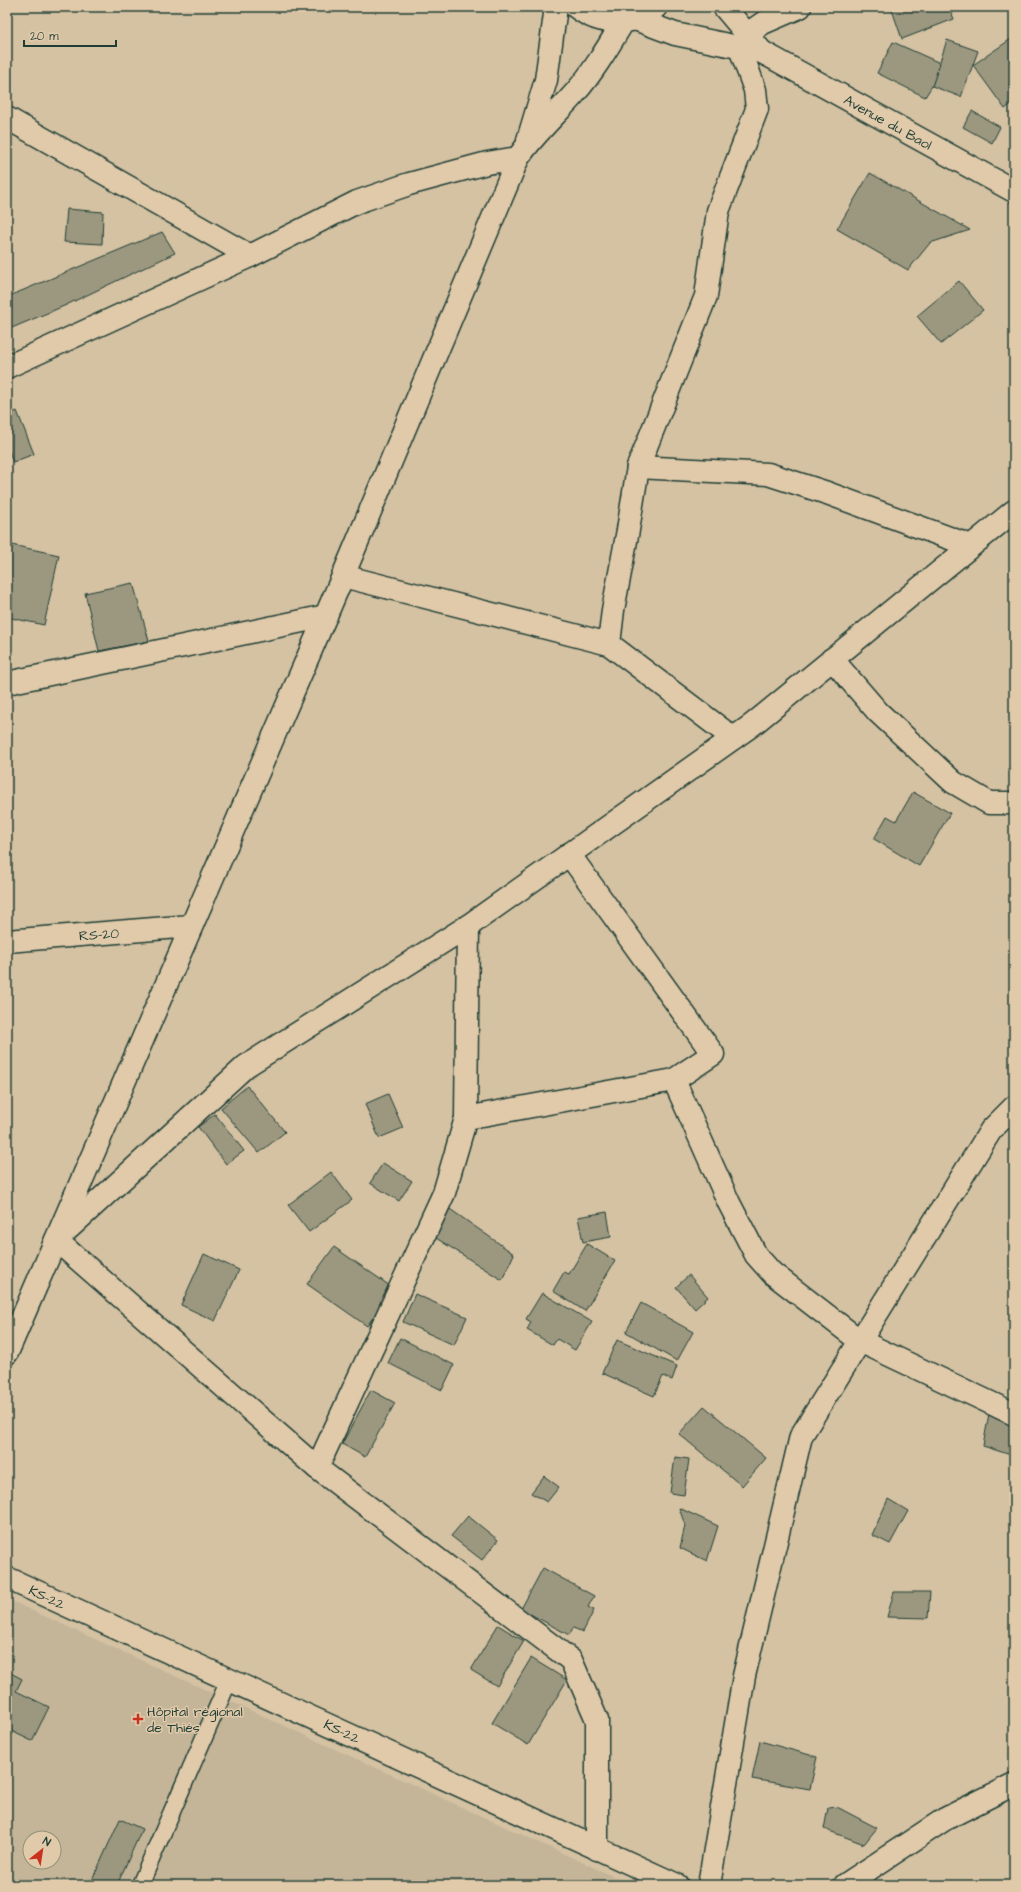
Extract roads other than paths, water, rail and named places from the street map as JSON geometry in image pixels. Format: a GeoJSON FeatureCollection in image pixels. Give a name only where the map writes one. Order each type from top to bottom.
{"type":"FeatureCollection","features":[{"type":"Feature","properties":{"kind":"street"},"geometry":{"type":"LineString","coordinates":[[7,1353],[326,616],[522,151],[546,80],[556,7]]}},
{"type":"Feature","properties":{"kind":"street"},"geometry":{"type":"LineString","coordinates":[[576,7],[591,17],[607,22],[629,20],[650,12],[656,7]]}},
{"type":"Feature","properties":{"kind":"street"},"geometry":{"type":"LineString","coordinates":[[609,644],[613,610],[638,467],[706,296],[718,211],[757,109],[755,90],[744,41],[724,7]]}},
{"type":"Feature","properties":{"kind":"street"},"geometry":{"type":"LineString","coordinates":[[629,20],[675,34],[744,41],[763,23],[800,7]]}},
{"type":"Feature","properties":{"kind":"street"},"geometry":{"type":"LineString","coordinates":[[7,367],[250,256],[357,202],[409,184],[487,163],[522,151],[600,62],[629,20]]}},
{"type":"Feature","properties":{"kind":"street","name":"Avenue du Baol"},"geometry":{"type":"LineString","coordinates":[[744,41],[1014,192]]}},
{"type":"Feature","properties":{"kind":"street"},"geometry":{"type":"LineString","coordinates":[[7,118],[250,256]]}},
{"type":"Feature","properties":{"kind":"street"},"geometry":{"type":"LineString","coordinates":[[638,467],[768,474],[827,493],[971,546]]}},
{"type":"Feature","properties":{"kind":"street"},"geometry":{"type":"LineString","coordinates":[[56,1240],[246,1066],[468,926],[752,725],[1014,511]]}},
{"type":"Feature","properties":{"kind":"street"},"geometry":{"type":"LineString","coordinates":[[343,576],[609,644],[733,738]]}},
{"type":"Feature","properties":{"kind":"street"},"geometry":{"type":"LineString","coordinates":[[7,683],[326,616]]}},
{"type":"Feature","properties":{"kind":"street"},"geometry":{"type":"LineString","coordinates":[[832,660],[878,712],[953,782],[989,803],[1014,803]]}},
{"type":"Feature","properties":{"kind":"street"},"geometry":{"type":"LineString","coordinates":[[466,1118],[674,1080],[713,1054],[569,854]]}},
{"type":"Feature","properties":{"kind":"street","name":"RS-20"},"geometry":{"type":"LineString","coordinates":[[7,941],[191,926]]}},
{"type":"Feature","properties":{"kind":"street"},"geometry":{"type":"LineString","coordinates":[[317,1468],[444,1193],[466,1118],[468,926]]}},
{"type":"Feature","properties":{"kind":"street"},"geometry":{"type":"LineString","coordinates":[[674,1080],[729,1203],[756,1255],[772,1273],[860,1342],[1014,1414]]}},
{"type":"Feature","properties":{"kind":"street"},"geometry":{"type":"LineString","coordinates":[[709,1885],[744,1676],[801,1436],[991,1130],[1014,1107]]}},
{"type":"Feature","properties":{"kind":"street"},"geometry":{"type":"LineString","coordinates":[[56,1240],[317,1468],[571,1660],[597,1720],[597,1849]]}},
{"type":"Feature","properties":{"kind":"street","name":"KS-22"},"geometry":{"type":"LineString","coordinates":[[7,1578],[677,1885]]}},
{"type":"Feature","properties":{"kind":"street"},"geometry":{"type":"LineString","coordinates":[[845,1885],[945,1819],[1014,1784]]}},
{"type":"Feature","properties":{"kind":"lane"},"geometry":{"type":"LineString","coordinates":[[140,1885],[229,1680]]}},
{"type":"Feature","properties":{"kind":"place","name":"Hôpital régional de Thiés"},"geometry":{"type":"Point","coordinates":[138,1719]}}]}
